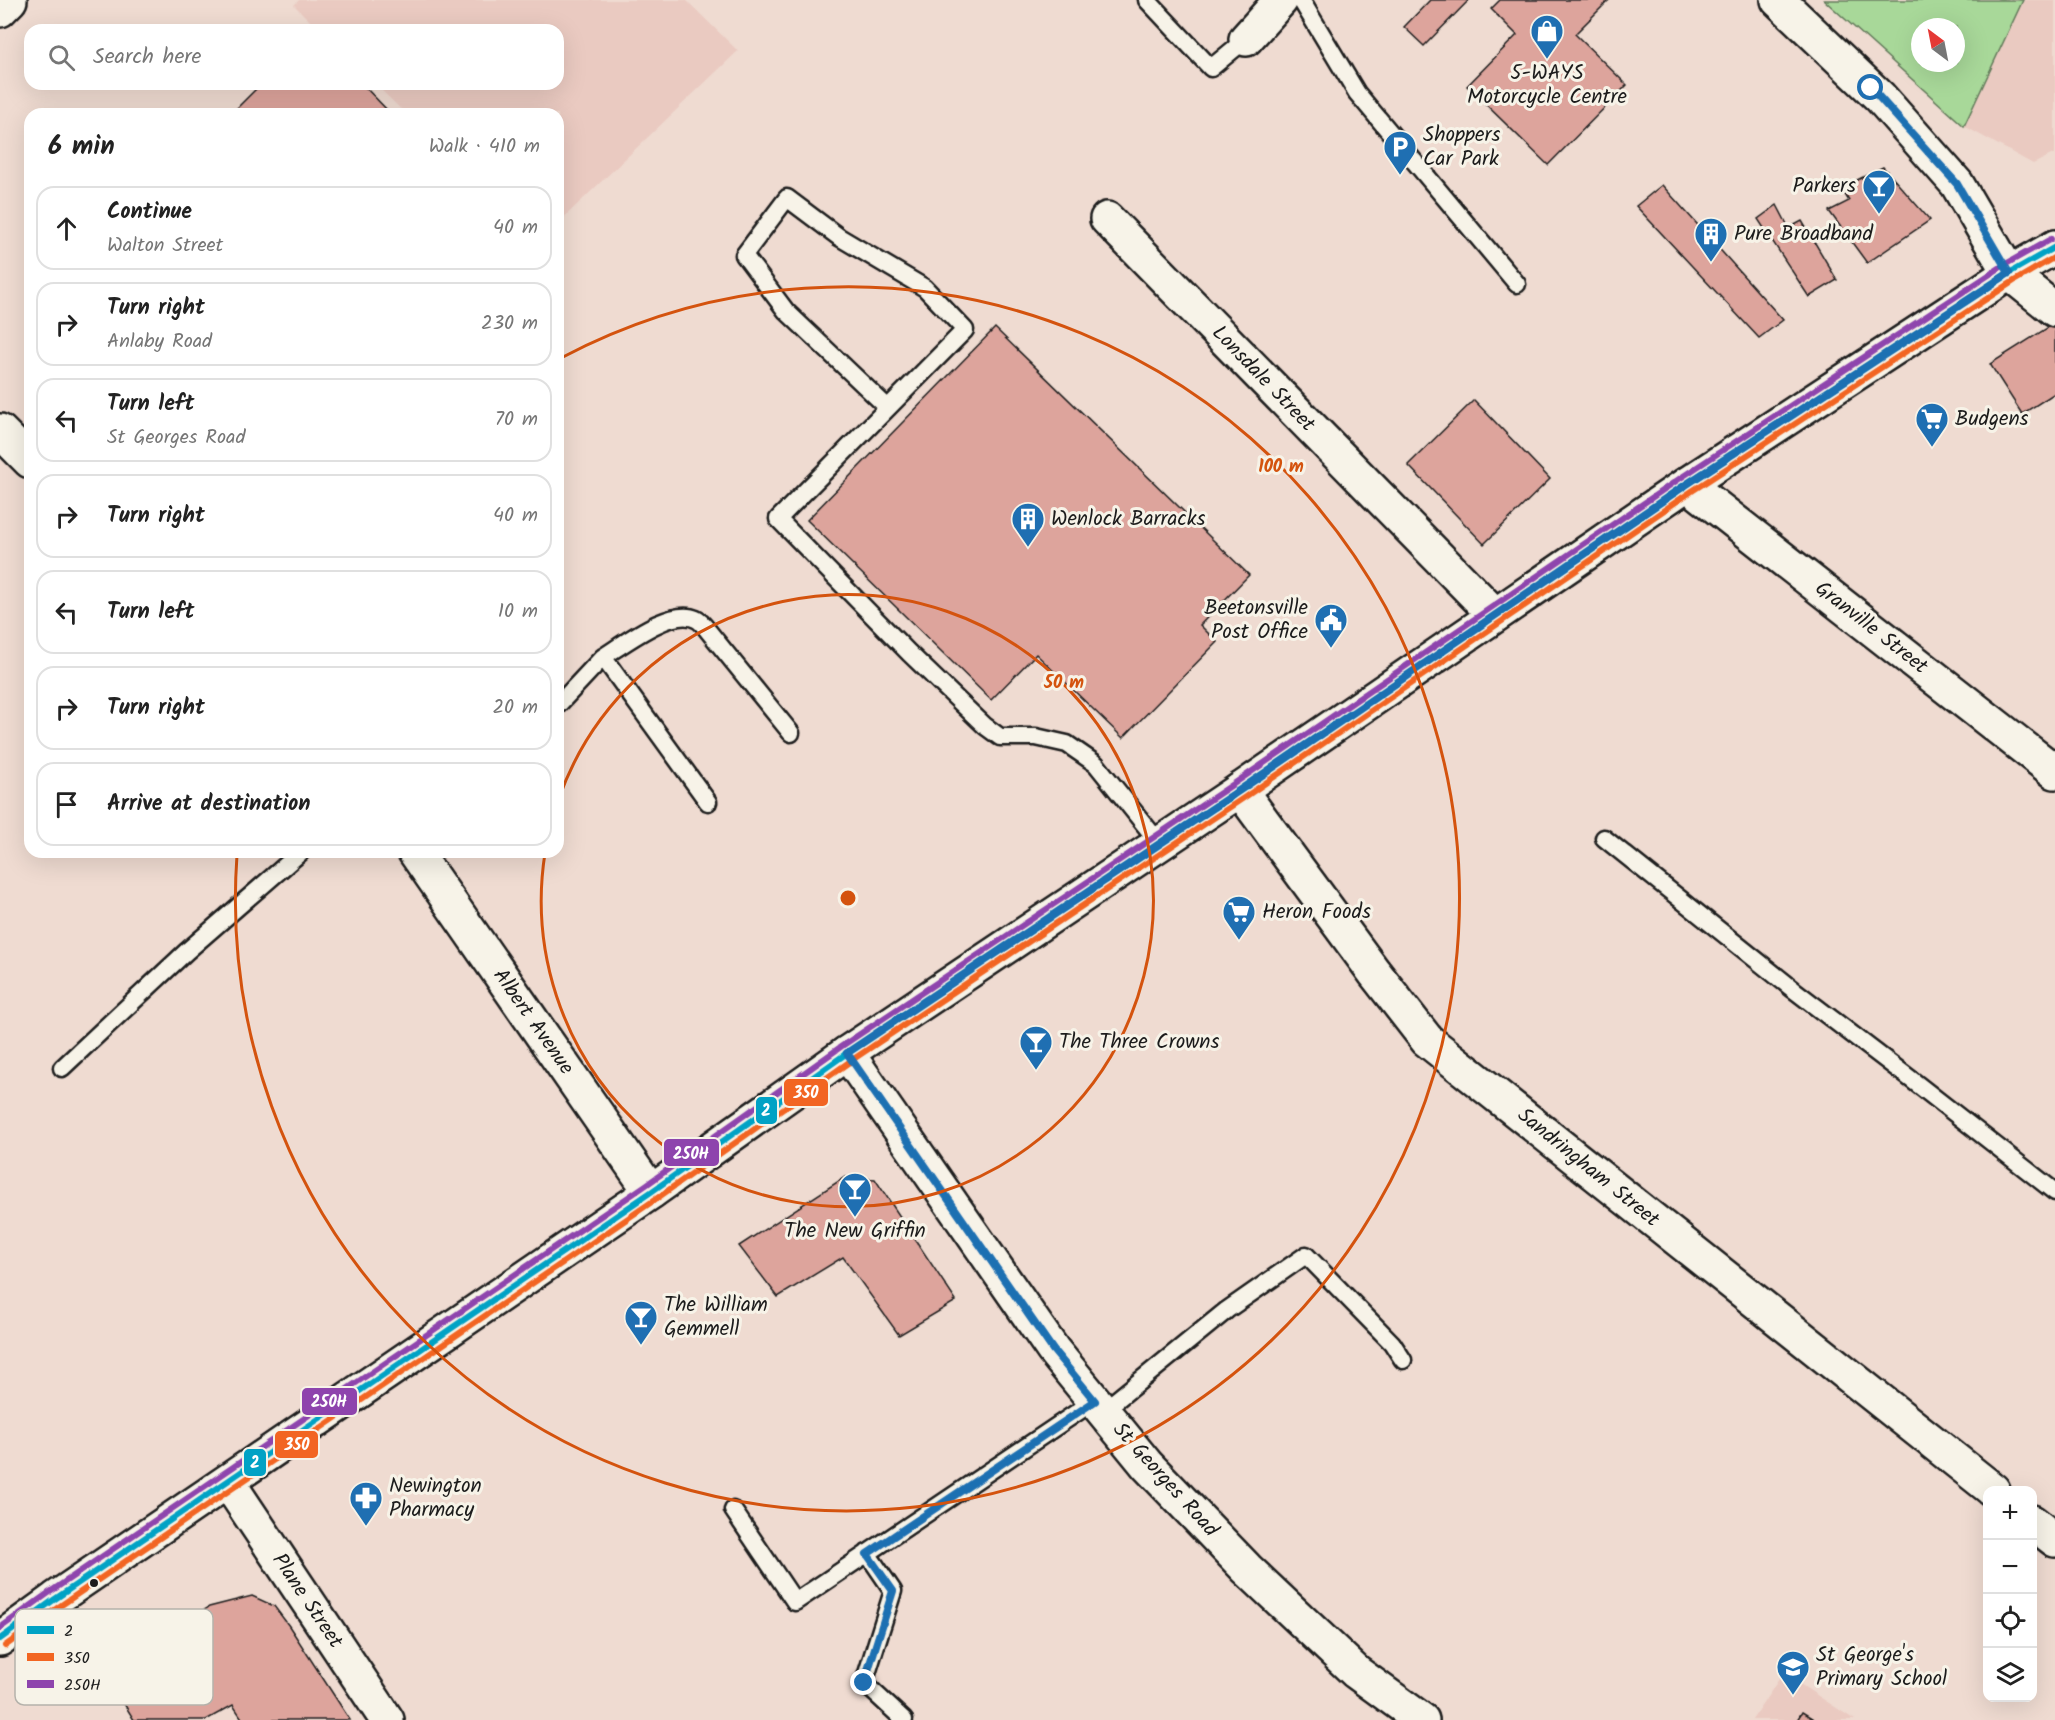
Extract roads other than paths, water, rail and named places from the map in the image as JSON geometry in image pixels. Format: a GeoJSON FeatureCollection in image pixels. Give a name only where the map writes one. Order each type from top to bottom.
{"type":"FeatureCollection","features":[{"type":"Feature","properties":{"kind":"street"},"geometry":{"type":"LineString","coordinates":[[0,10],[10,0]]}},
{"type":"Feature","properties":{"kind":"street"},"geometry":{"type":"LineString","coordinates":[[1246,39],[1281,0]]}},
{"type":"Feature","properties":{"kind":"street"},"geometry":{"type":"LineString","coordinates":[[1778,0],[1880,97],[1957,184],[2009,273],[2055,310]]}},
{"type":"Feature","properties":{"kind":"street","name":"Lonsdale Street"},"geometry":{"type":"LineString","coordinates":[[1107,219],[1495,615]]}},
{"type":"Feature","properties":{"kind":"street"},"geometry":{"type":"LineString","coordinates":[[2009,273],[2055,236]]}},
{"type":"Feature","properties":{"kind":"street"},"geometry":{"type":"LineString","coordinates":[[41,1609],[651,1192],[847,1053],[1240,790],[1687,484],[2009,273],[2055,247]]}},
{"type":"Feature","properties":{"kind":"street"},"geometry":{"type":"LineString","coordinates":[[0,431],[24,455]]}},
{"type":"Feature","properties":{"kind":"street","name":"Granville Street"},"geometry":{"type":"LineString","coordinates":[[1687,484],[2055,772]]}},
{"type":"Feature","properties":{"kind":"street","name":"Sandringham Street"},"geometry":{"type":"LineString","coordinates":[[1240,790],[1427,1040],[1987,1486]]}},
{"type":"Feature","properties":{"kind":"street","name":"Albert Avenue"},"geometry":{"type":"LineString","coordinates":[[421,858],[651,1192]]}},
{"type":"Feature","properties":{"kind":"street","name":"St Georges Road"},"geometry":{"type":"LineString","coordinates":[[847,1053],[1053,1350],[1147,1465],[1247,1569],[1356,1672],[1422,1720]]}},
{"type":"Feature","properties":{"kind":"street","name":"Plane Street"},"geometry":{"type":"LineString","coordinates":[[228,1482],[387,1720]]}},
{"type":"Feature","properties":{"kind":"street"},"geometry":{"type":"LineString","coordinates":[[2037,1526],[2055,1540]]}},
{"type":"Feature","properties":{"kind":"street"},"geometry":{"type":"LineString","coordinates":[[0,1639],[15,1628]]}},
{"type":"Feature","properties":{"kind":"lane"},"geometry":{"type":"LineString","coordinates":[[1147,0],[1211,68],[1246,39]]}},
{"type":"Feature","properties":{"kind":"lane"},"geometry":{"type":"LineString","coordinates":[[1301,0],[1357,93],[1517,284]]}},
{"type":"Feature","properties":{"kind":"lane"},"geometry":{"type":"LineString","coordinates":[[888,408],[786,311],[744,255],[788,198],[839,237],[925,288],[965,330],[888,408],[778,519],[909,653],[985,726],[1000,737],[1036,737],[1067,744],[1096,764],[1160,844]]}},
{"type":"Feature","properties":{"kind":"lane"},"geometry":{"type":"LineString","coordinates":[[564,699],[603,657],[664,620],[683,616],[697,619],[791,733]]}},
{"type":"Feature","properties":{"kind":"lane"},"geometry":{"type":"LineString","coordinates":[[603,657],[708,802]]}},
{"type":"Feature","properties":{"kind":"lane"},"geometry":{"type":"LineString","coordinates":[[1604,838],[1794,990],[2055,1192]]}},
{"type":"Feature","properties":{"kind":"lane"},"geometry":{"type":"LineString","coordinates":[[62,1068],[187,951],[294,858]]}},
{"type":"Feature","properties":{"kind":"lane"},"geometry":{"type":"LineString","coordinates":[[734,1510],[795,1602],[1099,1406],[1227,1310],[1306,1255],[1392,1343],[1403,1360]]}},
{"type":"Feature","properties":{"kind":"lane"},"geometry":{"type":"LineString","coordinates":[[867,1554],[893,1591],[864,1683],[904,1720]]}},
{"type":"Feature","properties":{"kind":"place","name":"5-WAYS Motorcycle Centre"},"geometry":{"type":"Point","coordinates":[1547,60]}},
{"type":"Feature","properties":{"kind":"place","name":"Shoppers Car Park"},"geometry":{"type":"Point","coordinates":[1400,176]}},
{"type":"Feature","properties":{"kind":"place","name":"Parkers"},"geometry":{"type":"Point","coordinates":[1879,215]}},
{"type":"Feature","properties":{"kind":"place","name":"Pure Broadband"},"geometry":{"type":"Point","coordinates":[1711,263]}},
{"type":"Feature","properties":{"kind":"place","name":"Budgens"},"geometry":{"type":"Point","coordinates":[1932,448]}},
{"type":"Feature","properties":{"kind":"place","name":"Wenlock Barracks"},"geometry":{"type":"Point","coordinates":[1028,548]}},
{"type":"Feature","properties":{"kind":"place","name":"Beetonsville Post Office"},"geometry":{"type":"Point","coordinates":[1331,649]}},
{"type":"Feature","properties":{"kind":"place","name":"Heron Foods"},"geometry":{"type":"Point","coordinates":[1239,941]}},
{"type":"Feature","properties":{"kind":"place","name":"The Three Crowns"},"geometry":{"type":"Point","coordinates":[1036,1071]}},
{"type":"Feature","properties":{"kind":"place","name":"The New Griffin"},"geometry":{"type":"Point","coordinates":[855,1218]}},
{"type":"Feature","properties":{"kind":"place","name":"The William Gemmell"},"geometry":{"type":"Point","coordinates":[641,1346]}},
{"type":"Feature","properties":{"kind":"place","name":"Newington Pharmacy"},"geometry":{"type":"Point","coordinates":[366,1527]}},
{"type":"Feature","properties":{"kind":"place","name":"St George's Primary School"},"geometry":{"type":"Point","coordinates":[1793,1696]}}]}
